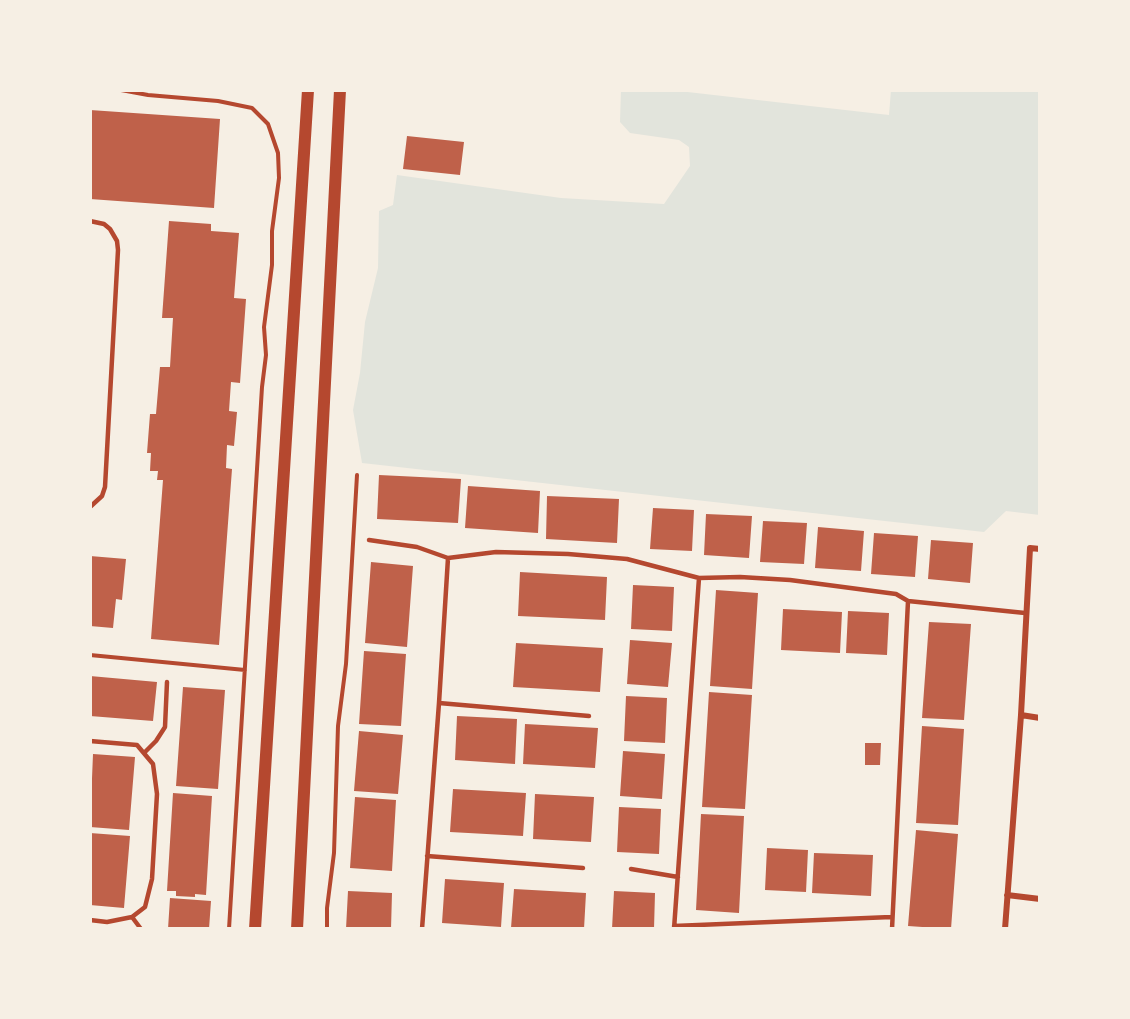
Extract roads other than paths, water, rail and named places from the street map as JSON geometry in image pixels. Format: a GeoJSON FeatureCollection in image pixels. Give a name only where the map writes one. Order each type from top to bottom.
{"type":"FeatureCollection","features":[{"type":"Feature","properties":{"kind":"main road"},"geometry":{"type":"LineString","coordinates":[[255,929],[308,90]]}},
{"type":"Feature","properties":{"kind":"main road"},"geometry":{"type":"LineString","coordinates":[[297,929],[340,90]]}},
{"type":"Feature","properties":{"kind":"street"},"geometry":{"type":"LineString","coordinates":[[1005,929],[1021,715],[1030,548],[1040,549]]}},
{"type":"Feature","properties":{"kind":"street"},"geometry":{"type":"LineString","coordinates":[[1021,715],[1040,718]]}},
{"type":"Feature","properties":{"kind":"street"},"geometry":{"type":"LineString","coordinates":[[1007,895],[1040,899]]}},
{"type":"Feature","properties":{"kind":"lane"},"geometry":{"type":"LineString","coordinates":[[90,221],[104,224],[110,229],[117,242],[118,250],[105,487],[102,496],[90,507]]}},
{"type":"Feature","properties":{"kind":"lane"},"geometry":{"type":"LineString","coordinates":[[369,540],[417,547],[448,558],[496,552],[568,554],[627,559],[699,578],[740,577],[790,580],[896,594],[908,601],[1025,613]]}},
{"type":"Feature","properties":{"kind":"lane"},"geometry":{"type":"LineString","coordinates":[[422,929],[448,558]]}},
{"type":"Feature","properties":{"kind":"lane"},"geometry":{"type":"LineString","coordinates":[[699,578],[674,927],[891,917]]}},
{"type":"Feature","properties":{"kind":"lane"},"geometry":{"type":"LineString","coordinates":[[892,929],[908,601]]}},
{"type":"Feature","properties":{"kind":"lane"},"geometry":{"type":"LineString","coordinates":[[144,753],[165,727],[167,682]]}},
{"type":"Feature","properties":{"kind":"lane"},"geometry":{"type":"LineString","coordinates":[[439,703],[589,716]]}},
{"type":"Feature","properties":{"kind":"lane"},"geometry":{"type":"LineString","coordinates":[[90,741],[137,746],[153,764],[157,794],[152,879],[145,907],[132,917],[107,922],[90,920]]}},
{"type":"Feature","properties":{"kind":"lane"},"geometry":{"type":"LineString","coordinates":[[427,856],[583,868]]}},
{"type":"Feature","properties":{"kind":"lane"},"geometry":{"type":"LineString","coordinates":[[631,869],[678,877]]}},
{"type":"Feature","properties":{"kind":"lane"},"geometry":{"type":"LineString","coordinates":[[132,917],[141,929]]}}]}
